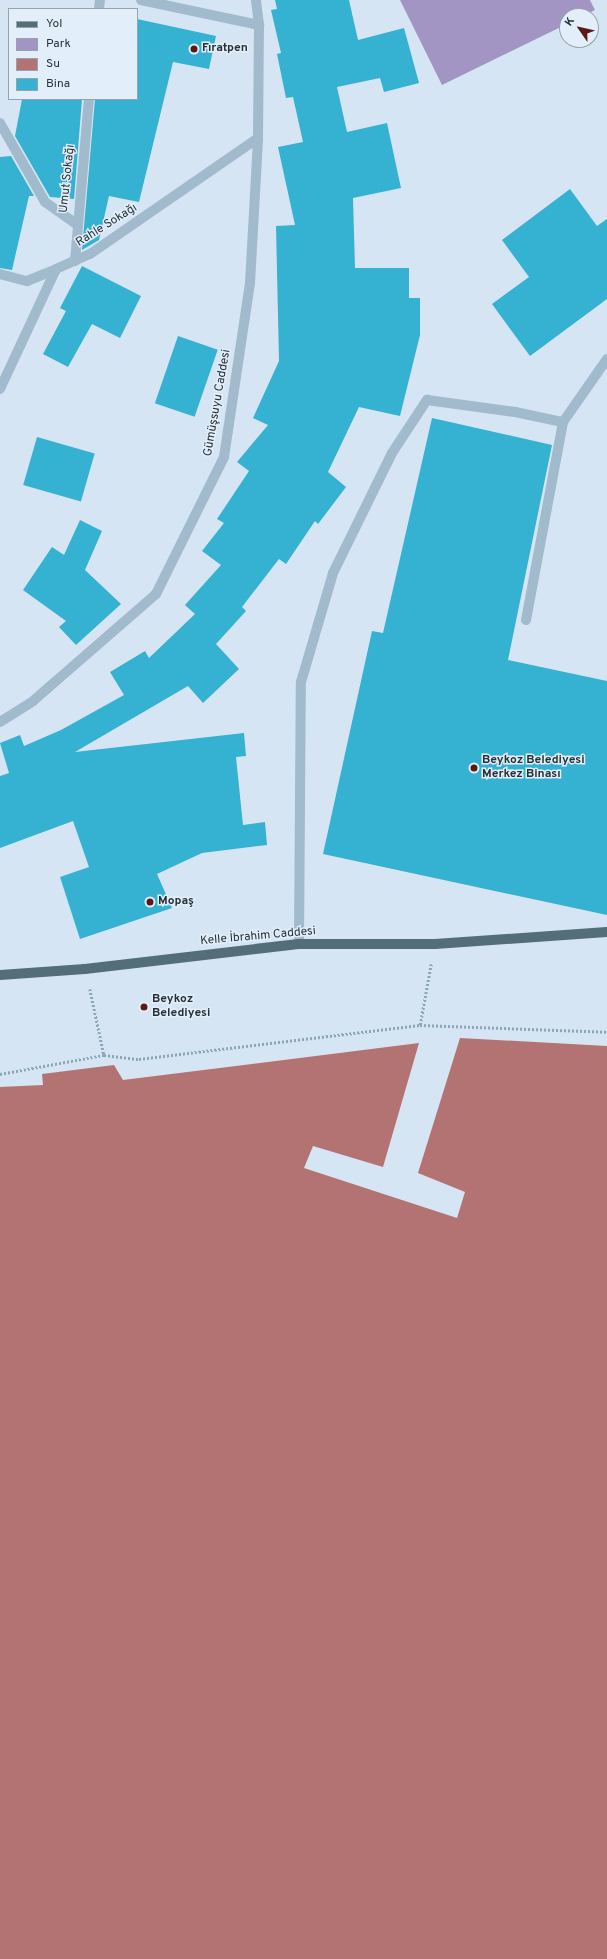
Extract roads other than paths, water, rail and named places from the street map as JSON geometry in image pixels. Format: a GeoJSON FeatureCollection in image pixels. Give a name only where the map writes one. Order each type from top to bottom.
{"type":"FeatureCollection","features":[{"type":"Feature","properties":{"kind":"main road","name":"Kelle İbrahim Caddesi"},"geometry":{"type":"LineString","coordinates":[[0,975],[85,969],[299,944],[435,944],[607,932]]}},
{"type":"Feature","properties":{"kind":"street"},"geometry":{"type":"LineString","coordinates":[[142,0],[259,25]]}},
{"type":"Feature","properties":{"kind":"street","name":"Gümüşsuyu Caddesi"},"geometry":{"type":"LineString","coordinates":[[0,722],[33,701],[156,594],[224,457],[250,283],[258,138],[259,25],[256,0]]}},
{"type":"Feature","properties":{"kind":"street","name":"Umut Sokağı"},"geometry":{"type":"LineString","coordinates":[[75,261],[76,224],[89,100]]}},
{"type":"Feature","properties":{"kind":"street"},"geometry":{"type":"LineString","coordinates":[[0,123],[44,202],[76,224]]}},
{"type":"Feature","properties":{"kind":"street","name":"Rahle Sokağı"},"geometry":{"type":"LineString","coordinates":[[0,274],[27,281],[90,254],[178,196],[258,138]]}},
{"type":"Feature","properties":{"kind":"street"},"geometry":{"type":"LineString","coordinates":[[0,389],[56,269]]}},
{"type":"Feature","properties":{"kind":"street"},"geometry":{"type":"LineString","coordinates":[[526,620],[563,422],[607,359]]}},
{"type":"Feature","properties":{"kind":"street"},"geometry":{"type":"LineString","coordinates":[[299,944],[301,682],[333,573],[392,453],[427,400],[515,412],[563,422]]}},
{"type":"Feature","properties":{"kind":"water"},"geometry":{"type":"Polygon","coordinates":[[[460,1038],[607,1046],[607,1959],[0,1959],[0,1087],[43,1085],[42,1074],[114,1065],[123,1080],[419,1043],[383,1167],[313,1146],[304,1168],[457,1218],[465,1192],[418,1173],[460,1038]]]}},
{"type":"Feature","properties":{"kind":"place","name":"Fıratpen"},"geometry":{"type":"Point","coordinates":[194,49]}},
{"type":"Feature","properties":{"kind":"place","name":"Beykoz Belediyesi Merkez Binası"},"geometry":{"type":"Point","coordinates":[474,768]}},
{"type":"Feature","properties":{"kind":"place","name":"Mopaş"},"geometry":{"type":"Point","coordinates":[150,902]}},
{"type":"Feature","properties":{"kind":"place","name":"Beykoz Belediyesi"},"geometry":{"type":"Point","coordinates":[144,1007]}}]}
